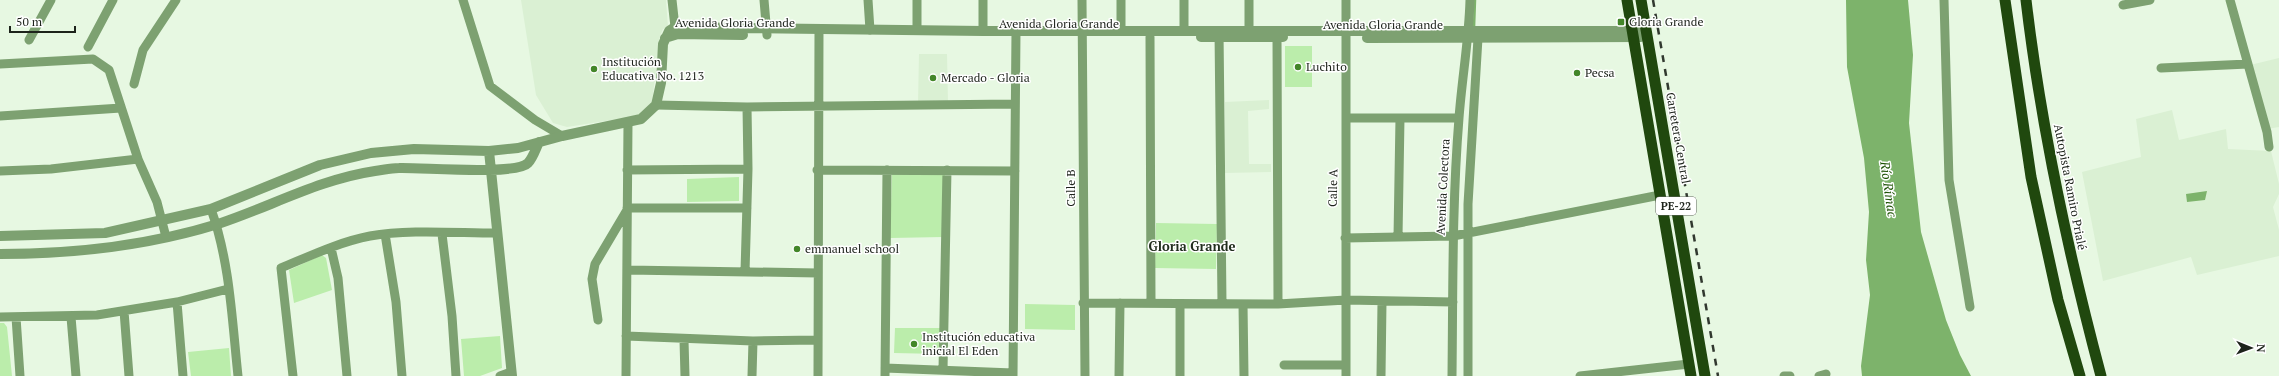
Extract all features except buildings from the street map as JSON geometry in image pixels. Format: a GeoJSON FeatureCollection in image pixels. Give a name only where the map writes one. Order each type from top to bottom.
{"type":"FeatureCollection","features":[{"type":"Feature","properties":{"kind":"highway","name":"PE-22"},"geometry":{"type":"LineString","coordinates":[[1627,0],[1691,376]]}},
{"type":"Feature","properties":{"kind":"highway","name":"Carretera Central"},"geometry":{"type":"LineString","coordinates":[[1641,0],[1705,376]]}},
{"type":"Feature","properties":{"kind":"highway"},"geometry":{"type":"LineString","coordinates":[[2005,0],[2031,177],[2058,300],[2080,376]]}},
{"type":"Feature","properties":{"kind":"highway","name":"Autopista Ramiro Prialé"},"geometry":{"type":"LineString","coordinates":[[2026,0],[2033,56],[2052,171],[2079,295],[2101,376]]}},
{"type":"Feature","properties":{"kind":"street"},"geometry":{"type":"LineString","coordinates":[[29,40],[50,0]]}},
{"type":"Feature","properties":{"kind":"street"},"geometry":{"type":"LineString","coordinates":[[88,47],[113,0]]}},
{"type":"Feature","properties":{"kind":"street"},"geometry":{"type":"LineString","coordinates":[[134,84],[143,50],[176,0]]}},
{"type":"Feature","properties":{"kind":"street"},"geometry":{"type":"LineString","coordinates":[[463,0],[490,86],[535,120],[562,136]]}},
{"type":"Feature","properties":{"kind":"street"},"geometry":{"type":"LineString","coordinates":[[672,0],[675,27]]}},
{"type":"Feature","properties":{"kind":"street"},"geometry":{"type":"LineString","coordinates":[[764,0],[767,32]]}},
{"type":"Feature","properties":{"kind":"street"},"geometry":{"type":"LineString","coordinates":[[868,0],[870,30]]}},
{"type":"Feature","properties":{"kind":"street"},"geometry":{"type":"LineString","coordinates":[[917,0],[917,30]]}},
{"type":"Feature","properties":{"kind":"street"},"geometry":{"type":"LineString","coordinates":[[983,0],[983,31]]}},
{"type":"Feature","properties":{"kind":"street","name":"Calle B"},"geometry":{"type":"LineString","coordinates":[[1082,0],[1085,376]]}},
{"type":"Feature","properties":{"kind":"street"},"geometry":{"type":"LineString","coordinates":[[1121,0],[1121,30]]}},
{"type":"Feature","properties":{"kind":"street"},"geometry":{"type":"LineString","coordinates":[[1184,0],[1184,30]]}},
{"type":"Feature","properties":{"kind":"street"},"geometry":{"type":"LineString","coordinates":[[1249,0],[1250,30]]}},
{"type":"Feature","properties":{"kind":"street","name":"Calle A"},"geometry":{"type":"LineString","coordinates":[[1346,0],[1346,376]]}},
{"type":"Feature","properties":{"kind":"street","name":"Avenida Colectora"},"geometry":{"type":"LineString","coordinates":[[1452,376],[1453,236],[1459,118],[1470,0]]}},
{"type":"Feature","properties":{"kind":"street"},"geometry":{"type":"LineString","coordinates":[[1944,0],[1949,180],[1970,307]]}},
{"type":"Feature","properties":{"kind":"street"},"geometry":{"type":"LineString","coordinates":[[2123,5],[2150,0]]}},
{"type":"Feature","properties":{"kind":"street"},"geometry":{"type":"LineString","coordinates":[[2230,0],[2269,147]]}},
{"type":"Feature","properties":{"kind":"street","name":"Avenida Gloria Grande"},"geometry":{"type":"LineString","coordinates":[[665,38],[675,27],[818,33],[1083,33],[1150,36],[1250,30],[1346,34],[1646,34]]}},
{"type":"Feature","properties":{"kind":"street","name":"Avenida Gloria Grande"},"geometry":{"type":"LineString","coordinates":[[818,33],[870,30],[917,30],[983,31],[1016,34]]}},
{"type":"Feature","properties":{"kind":"street","name":"Avenida Gloria Grande"},"geometry":{"type":"LineString","coordinates":[[1083,33],[1121,30],[1184,30],[1277,37],[1346,34]]}},
{"type":"Feature","properties":{"kind":"street","name":"Avenida Gloria Grande"},"geometry":{"type":"LineString","coordinates":[[665,38],[678,34],[767,32]]}},
{"type":"Feature","properties":{"kind":"street"},"geometry":{"type":"LineString","coordinates":[[818,33],[818,376]]}},
{"type":"Feature","properties":{"kind":"street"},"geometry":{"type":"LineString","coordinates":[[1219,33],[1222,304]]}},
{"type":"Feature","properties":{"kind":"street"},"geometry":{"type":"LineString","coordinates":[[887,170],[885,372],[942,370],[1013,375],[1016,34]]}},
{"type":"Feature","properties":{"kind":"street","name":"Avenida Gloria Grande"},"geometry":{"type":"LineString","coordinates":[[1468,34],[1478,38],[1633,34]]}},
{"type":"Feature","properties":{"kind":"street"},"geometry":{"type":"LineString","coordinates":[[1150,36],[1151,303]]}},
{"type":"Feature","properties":{"kind":"street"},"geometry":{"type":"LineString","coordinates":[[1277,37],[1278,304]]}},
{"type":"Feature","properties":{"kind":"street"},"geometry":{"type":"LineString","coordinates":[[0,236],[105,232],[162,221],[211,209],[320,165],[371,153],[414,149],[489,151],[518,148],[562,136],[628,123],[641,119],[656,105],[660,93],[662,52],[665,38]]}},
{"type":"Feature","properties":{"kind":"street"},"geometry":{"type":"LineString","coordinates":[[1468,376],[1468,204],[1478,38]]}},
{"type":"Feature","properties":{"kind":"street"},"geometry":{"type":"LineString","coordinates":[[0,64],[92,59],[109,70],[138,159],[150,183],[166,237]]}},
{"type":"Feature","properties":{"kind":"street"},"geometry":{"type":"LineString","coordinates":[[2161,68],[2248,64]]}},
{"type":"Feature","properties":{"kind":"street"},"geometry":{"type":"LineString","coordinates":[[656,105],[747,107],[1015,104]]}},
{"type":"Feature","properties":{"kind":"street"},"geometry":{"type":"LineString","coordinates":[[745,272],[748,169],[747,107]]}},
{"type":"Feature","properties":{"kind":"street"},"geometry":{"type":"LineString","coordinates":[[0,116],[121,108]]}},
{"type":"Feature","properties":{"kind":"street"},"geometry":{"type":"LineString","coordinates":[[1346,118],[1459,118]]}},
{"type":"Feature","properties":{"kind":"street"},"geometry":{"type":"LineString","coordinates":[[1398,237],[1400,118]]}},
{"type":"Feature","properties":{"kind":"street"},"geometry":{"type":"LineString","coordinates":[[626,376],[628,123]]}},
{"type":"Feature","properties":{"kind":"street"},"geometry":{"type":"LineString","coordinates":[[0,254],[71,253],[134,245],[217,224],[316,186],[358,174],[398,168],[490,170],[511,168],[528,163],[539,142]]}},
{"type":"Feature","properties":{"kind":"street"},"geometry":{"type":"LineString","coordinates":[[489,151],[511,374],[500,376]]}},
{"type":"Feature","properties":{"kind":"street"},"geometry":{"type":"LineString","coordinates":[[0,171],[51,169],[138,159]]}},
{"type":"Feature","properties":{"kind":"street"},"geometry":{"type":"LineString","coordinates":[[627,170],[748,169]]}},
{"type":"Feature","properties":{"kind":"street"},"geometry":{"type":"LineString","coordinates":[[817,170],[1015,170]]}},
{"type":"Feature","properties":{"kind":"street"},"geometry":{"type":"LineString","coordinates":[[942,370],[947,170]]}},
{"type":"Feature","properties":{"kind":"street"},"geometry":{"type":"LineString","coordinates":[[1345,238],[1453,236],[1660,195]]}},
{"type":"Feature","properties":{"kind":"street"},"geometry":{"type":"LineString","coordinates":[[627,208],[747,208]]}},
{"type":"Feature","properties":{"kind":"street"},"geometry":{"type":"LineString","coordinates":[[598,320],[592,280],[595,264],[627,208]]}},
{"type":"Feature","properties":{"kind":"street"},"geometry":{"type":"LineString","coordinates":[[211,209],[217,224],[228,289],[238,376]]}},
{"type":"Feature","properties":{"kind":"street"},"geometry":{"type":"LineString","coordinates":[[292,376],[281,268],[350,241],[385,234],[496,233]]}},
{"type":"Feature","properties":{"kind":"street"},"geometry":{"type":"LineString","coordinates":[[385,234],[396,302],[402,376]]}},
{"type":"Feature","properties":{"kind":"street"},"geometry":{"type":"LineString","coordinates":[[442,234],[451,308],[456,376]]}},
{"type":"Feature","properties":{"kind":"street"},"geometry":{"type":"LineString","coordinates":[[331,248],[338,278],[347,376]]}},
{"type":"Feature","properties":{"kind":"street"},"geometry":{"type":"LineString","coordinates":[[628,270],[818,273]]}},
{"type":"Feature","properties":{"kind":"street"},"geometry":{"type":"LineString","coordinates":[[0,317],[71,317],[124,311],[177,302],[228,289]]}},
{"type":"Feature","properties":{"kind":"street"},"geometry":{"type":"LineString","coordinates":[[1084,303],[1278,304],[1346,300],[1382,302],[1453,302]]}},
{"type":"Feature","properties":{"kind":"street"},"geometry":{"type":"LineString","coordinates":[[177,302],[183,376]]}},
{"type":"Feature","properties":{"kind":"street"},"geometry":{"type":"LineString","coordinates":[[1381,376],[1382,302]]}},
{"type":"Feature","properties":{"kind":"street"},"geometry":{"type":"LineString","coordinates":[[1119,376],[1120,303]]}},
{"type":"Feature","properties":{"kind":"street"},"geometry":{"type":"LineString","coordinates":[[1180,304],[1180,376]]}},
{"type":"Feature","properties":{"kind":"street"},"geometry":{"type":"LineString","coordinates":[[1243,304],[1244,376]]}},
{"type":"Feature","properties":{"kind":"street"},"geometry":{"type":"LineString","coordinates":[[124,311],[130,376]]}},
{"type":"Feature","properties":{"kind":"street"},"geometry":{"type":"LineString","coordinates":[[16,317],[20,376]]}},
{"type":"Feature","properties":{"kind":"street"},"geometry":{"type":"LineString","coordinates":[[71,317],[76,376]]}},
{"type":"Feature","properties":{"kind":"street"},"geometry":{"type":"LineString","coordinates":[[626,336],[684,340],[753,342],[818,340]]}},
{"type":"Feature","properties":{"kind":"street"},"geometry":{"type":"LineString","coordinates":[[684,340],[685,376]]}},
{"type":"Feature","properties":{"kind":"street"},"geometry":{"type":"LineString","coordinates":[[752,376],[753,342]]}},
{"type":"Feature","properties":{"kind":"street"},"geometry":{"type":"LineString","coordinates":[[1580,376],[1689,364]]}},
{"type":"Feature","properties":{"kind":"street"},"geometry":{"type":"LineString","coordinates":[[1284,365],[1346,365]]}},
{"type":"Feature","properties":{"kind":"street"},"geometry":{"type":"LineString","coordinates":[[1784,376],[1790,376]]}},
{"type":"Feature","properties":{"kind":"shaded area","name":"Institución Educativa No. 1213"},"geometry":{"type":"Polygon","coordinates":[[[521,0],[666,0],[668,27],[663,29],[660,36],[652,103],[638,116],[567,127],[553,123],[536,95],[521,0]]]}},
{"type":"Feature","properties":{"kind":"shaded area","name":"Luchito"},"geometry":{"type":"Polygon","coordinates":[[[1285,46],[1312,46],[1312,87],[1285,87],[1285,46]]]}},
{"type":"Feature","properties":{"kind":"shaded area","name":"Mercado - Gloria"},"geometry":{"type":"Polygon","coordinates":[[[919,54],[947,54],[948,103],[918,103],[919,54]]]}},
{"type":"Feature","properties":{"kind":"shaded area"},"geometry":{"type":"Polygon","coordinates":[[[2279,58],[2279,127],[2267,129],[2250,65],[2279,58]]]}},
{"type":"Feature","properties":{"kind":"shaded area"},"geometry":{"type":"Polygon","coordinates":[[[1269,100],[1269,109],[1248,111],[1249,164],[1271,164],[1271,172],[1225,173],[1225,102],[1269,100]]]}},
{"type":"Feature","properties":{"kind":"shaded area"},"geometry":{"type":"Polygon","coordinates":[[[2172,110],[2179,140],[2226,129],[2228,149],[2271,151],[2279,184],[2279,194],[2273,207],[2279,230],[2279,256],[2197,275],[2191,257],[2103,281],[2082,172],[2141,157],[2136,119],[2172,110]]]}},
{"type":"Feature","properties":{"kind":"shaded area"},"geometry":{"type":"Polygon","coordinates":[[[892,172],[945,172],[943,237],[890,238],[892,172]]]}},
{"type":"Feature","properties":{"kind":"shaded area"},"geometry":{"type":"Polygon","coordinates":[[[739,177],[739,201],[687,202],[687,179],[739,177]]]}},
{"type":"Feature","properties":{"kind":"shaded area"},"geometry":{"type":"Polygon","coordinates":[[[1156,223],[1217,224],[1216,269],[1155,268],[1156,223]]]}},
{"type":"Feature","properties":{"kind":"shaded area"},"geometry":{"type":"Polygon","coordinates":[[[322,255],[326,258],[332,290],[294,303],[289,270],[322,255]]]}},
{"type":"Feature","properties":{"kind":"shaded area"},"geometry":{"type":"Polygon","coordinates":[[[1025,304],[1075,305],[1075,330],[1025,329],[1025,304]]]}},
{"type":"Feature","properties":{"kind":"shaded area"},"geometry":{"type":"Polygon","coordinates":[[[0,323],[4,323],[7,327],[12,376],[0,376],[0,323]]]}},
{"type":"Feature","properties":{"kind":"shaded area"},"geometry":{"type":"Polygon","coordinates":[[[895,328],[940,328],[939,354],[894,353],[895,328]]]}},
{"type":"Feature","properties":{"kind":"shaded area"},"geometry":{"type":"Polygon","coordinates":[[[500,336],[502,368],[480,376],[464,376],[461,339],[500,336]]]}},
{"type":"Feature","properties":{"kind":"shaded area"},"geometry":{"type":"Polygon","coordinates":[[[229,348],[231,376],[191,376],[188,352],[229,348]]]}},
{"type":"Feature","properties":{"kind":"water","name":"Río Rímac"},"geometry":{"type":"Polygon","coordinates":[[[1846,0],[1908,0],[1913,55],[1909,123],[1921,232],[1946,320],[1960,355],[1971,376],[1862,376],[1861,366],[1870,295],[1866,260],[1869,212],[1864,158],[1847,67],[1846,0]]]}},
{"type":"Feature","properties":{"kind":"water"},"geometry":{"type":"Polygon","coordinates":[[[2207,191],[2205,200],[2187,202],[2186,194],[2207,191]]]}},
{"type":"Feature","properties":{"kind":"waterway"},"geometry":{"type":"LineString","coordinates":[[1474,28],[1475,0]]}},
{"type":"Feature","properties":{"kind":"railway"},"geometry":{"type":"LineString","coordinates":[[1653,0],[1718,376]]}},
{"type":"Feature","properties":{"kind":"place","name":"Gloria Grande"},"geometry":{"type":"Point","coordinates":[1621,22]}},
{"type":"Feature","properties":{"kind":"place","name":"Luchito"},"geometry":{"type":"Point","coordinates":[1298,67]}},
{"type":"Feature","properties":{"kind":"place","name":"Institución Educativa No. 1213"},"geometry":{"type":"Point","coordinates":[594,69]}},
{"type":"Feature","properties":{"kind":"place","name":"Pecsa"},"geometry":{"type":"Point","coordinates":[1577,73]}},
{"type":"Feature","properties":{"kind":"place","name":"Mercado - Gloria"},"geometry":{"type":"Point","coordinates":[933,78]}},
{"type":"Feature","properties":{"kind":"place","name":"emmanuel school"},"geometry":{"type":"Point","coordinates":[797,249]}},
{"type":"Feature","properties":{"kind":"place","name":"Institución educativa inicial El Eden"},"geometry":{"type":"Point","coordinates":[914,344]}},
{"type":"Feature","properties":{"kind":"district","name":"Gloria Grande"},"geometry":{"type":"Point","coordinates":[1192,246]}}]}
